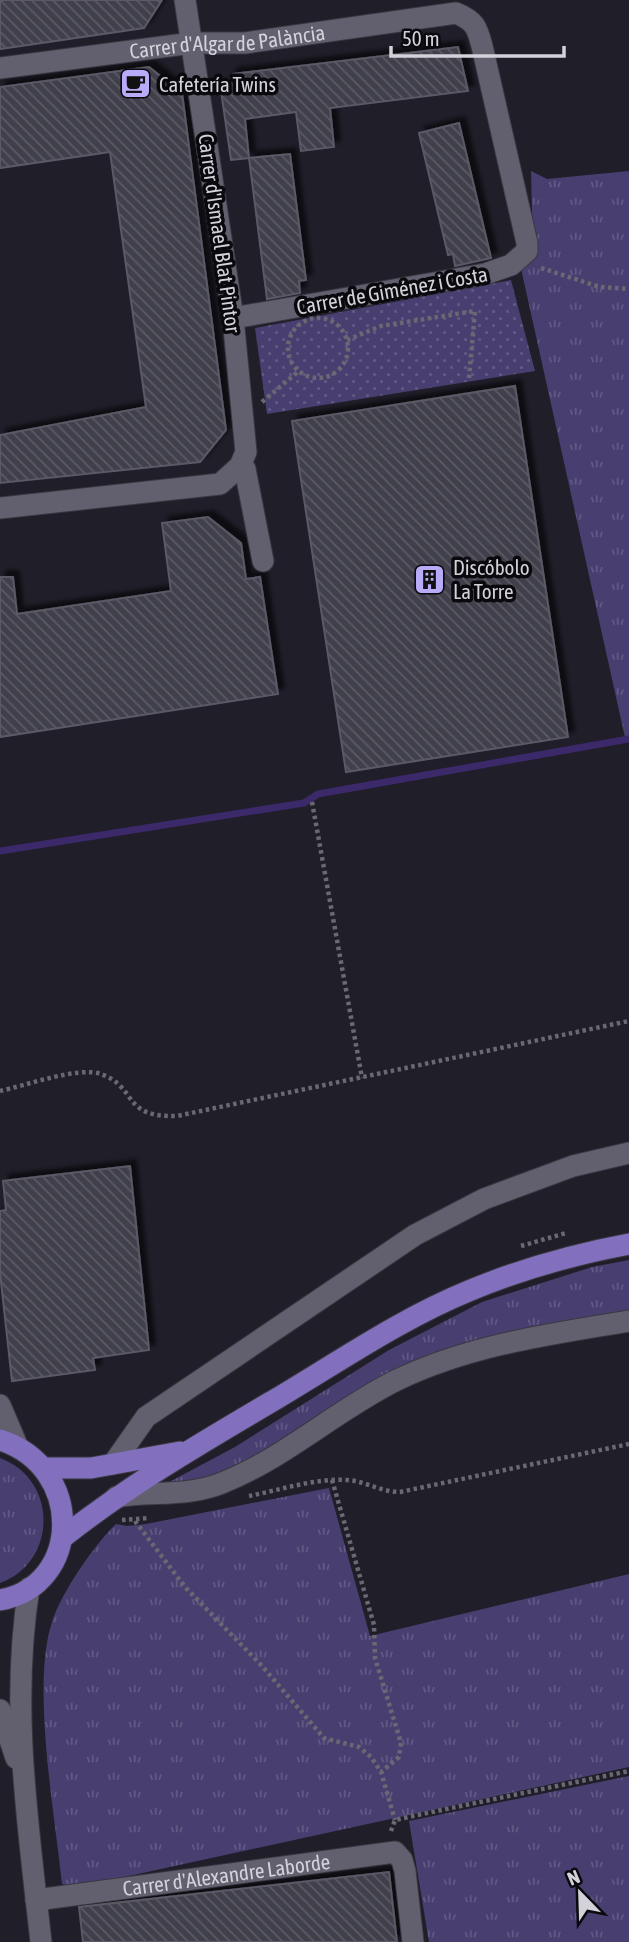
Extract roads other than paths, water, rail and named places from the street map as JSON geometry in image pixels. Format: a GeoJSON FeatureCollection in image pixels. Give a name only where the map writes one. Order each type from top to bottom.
{"type":"FeatureCollection","features":[{"type":"Feature","properties":{"kind":"main road"},"geometry":{"type":"LineString","coordinates":[[62,1538],[116,1497],[189,1451],[366,1344],[470,1290],[580,1254],[629,1244]]}},
{"type":"Feature","properties":{"kind":"main road"},"geometry":{"type":"LineString","coordinates":[[0,1601],[29,1588],[55,1557],[62,1538],[63,1513],[58,1490],[46,1468],[9,1443]]}},
{"type":"Feature","properties":{"kind":"main road"},"geometry":{"type":"LineString","coordinates":[[46,1468],[113,1464],[189,1451]]}},
{"type":"Feature","properties":{"kind":"street","name":"Carrer d'Ismael Blat Pintor"},"geometry":{"type":"LineString","coordinates":[[184,0],[233,318],[246,452],[240,466],[245,469],[263,561]]}},
{"type":"Feature","properties":{"kind":"street","name":"Carrer d'Algar de Palància"},"geometry":{"type":"LineString","coordinates":[[0,68],[192,43],[246,43],[455,7]]}},
{"type":"Feature","properties":{"kind":"street","name":"Carrer de Giménez i Costa"},"geometry":{"type":"LineString","coordinates":[[233,318],[485,274],[521,259],[527,251],[477,26],[455,7]]}},
{"type":"Feature","properties":{"kind":"street"},"geometry":{"type":"LineString","coordinates":[[0,508],[220,484],[240,466]]}},
{"type":"Feature","properties":{"kind":"street"},"geometry":{"type":"LineString","coordinates":[[113,1464],[146,1417],[415,1235],[484,1199],[573,1166],[629,1153]]}},
{"type":"Feature","properties":{"kind":"street"},"geometry":{"type":"LineString","coordinates":[[116,1497],[192,1491],[220,1484],[254,1468],[397,1381],[450,1358],[491,1345],[629,1321]]}},
{"type":"Feature","properties":{"kind":"street"},"geometry":{"type":"LineString","coordinates":[[0,1405],[9,1443]]}},
{"type":"Feature","properties":{"kind":"street"},"geometry":{"type":"LineString","coordinates":[[29,1588],[23,1637],[22,1776],[41,1942]]}},
{"type":"Feature","properties":{"kind":"street"},"geometry":{"type":"LineString","coordinates":[[0,1710],[22,1776]]}},
{"type":"Feature","properties":{"kind":"street","name":"Carrer d'Alexandre Laborde"},"geometry":{"type":"LineString","coordinates":[[36,1900],[400,1861],[413,1942]]}},
{"type":"Feature","properties":{"kind":"waterway"},"geometry":{"type":"LineString","coordinates":[[0,851],[304,803],[318,794],[629,739]]}},
{"type":"Feature","properties":{"kind":"place","name":"Cafetería Twins"},"geometry":{"type":"Point","coordinates":[136,84]}},
{"type":"Feature","properties":{"kind":"place","name":"Discóbolo La Torre"},"geometry":{"type":"Point","coordinates":[430,579]}}]}
